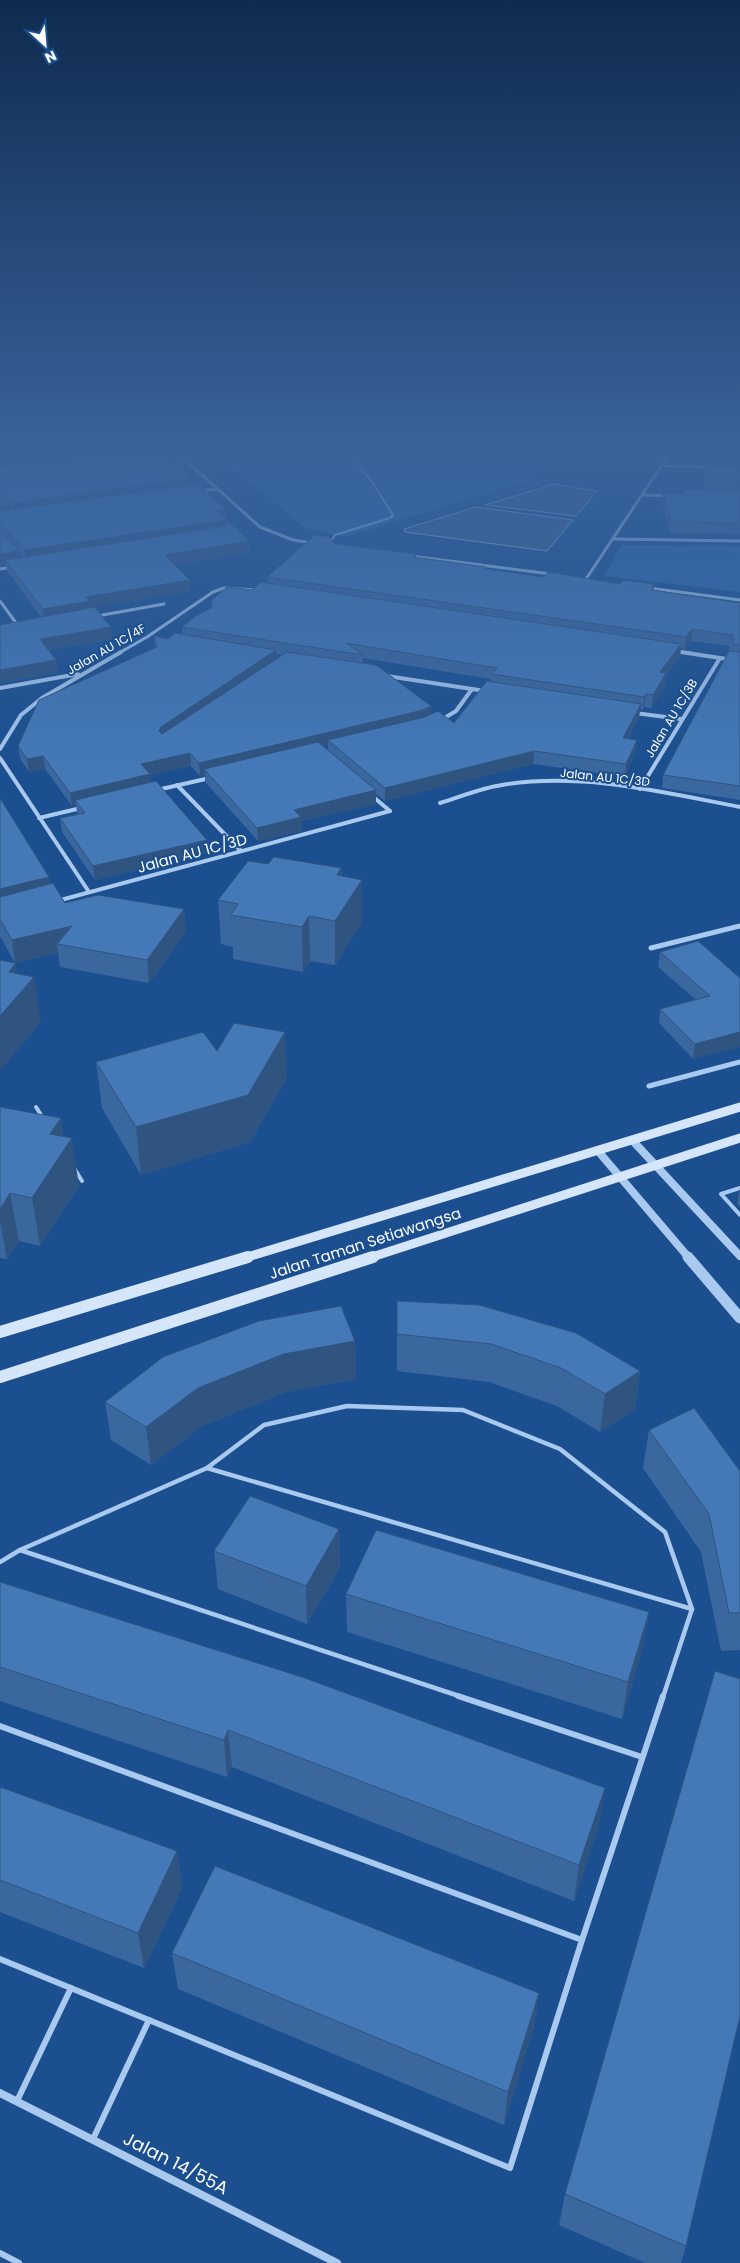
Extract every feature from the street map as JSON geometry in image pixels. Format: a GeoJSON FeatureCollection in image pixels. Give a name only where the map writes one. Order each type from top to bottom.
{"type":"FeatureCollection","features":[{"type":"Feature","properties":{"kind":"main road","name":"Jalan Taman Setiawangsa"},"geometry":{"type":"LineString","coordinates":[[0,1332],[740,1107]]}},
{"type":"Feature","properties":{"kind":"main road","name":"Jalan Taman Setiawangsa"},"geometry":{"type":"LineString","coordinates":[[0,1377],[740,1138]]}},
{"type":"Feature","properties":{"kind":"street"},"geometry":{"type":"LineString","coordinates":[[595,580],[586,579],[603,554]]}},
{"type":"Feature","properties":{"kind":"street"},"geometry":{"type":"LineString","coordinates":[[407,556],[556,575]]}},
{"type":"Feature","properties":{"kind":"street"},"geometry":{"type":"LineString","coordinates":[[0,569],[17,566]]}},
{"type":"Feature","properties":{"kind":"street","name":"Jalan AU 1C/4F"},"geometry":{"type":"LineString","coordinates":[[0,749],[22,715],[42,698],[147,637],[213,592],[224,588],[237,587],[266,591]]}},
{"type":"Feature","properties":{"kind":"street"},"geometry":{"type":"LineString","coordinates":[[644,587],[740,600]]}},
{"type":"Feature","properties":{"kind":"street"},"geometry":{"type":"LineString","coordinates":[[0,601],[20,629],[10,630]]}},
{"type":"Feature","properties":{"kind":"street"},"geometry":{"type":"LineString","coordinates":[[96,616],[164,604]]}},
{"type":"Feature","properties":{"kind":"street"},"geometry":{"type":"LineString","coordinates":[[147,637],[157,639]]}},
{"type":"Feature","properties":{"kind":"street"},"geometry":{"type":"LineString","coordinates":[[664,650],[740,661]]}},
{"type":"Feature","properties":{"kind":"street","name":"Jalan AU 1C/3B"},"geometry":{"type":"LineString","coordinates":[[640,789],[720,658]]}},
{"type":"Feature","properties":{"kind":"street"},"geometry":{"type":"LineString","coordinates":[[0,688],[84,673]]}},
{"type":"Feature","properties":{"kind":"street"},"geometry":{"type":"LineString","coordinates":[[380,675],[488,691]]}},
{"type":"Feature","properties":{"kind":"street"},"geometry":{"type":"LineString","coordinates":[[438,722],[456,711],[472,689]]}},
{"type":"Feature","properties":{"kind":"street"},"geometry":{"type":"LineString","coordinates":[[625,711],[681,719]]}},
{"type":"Feature","properties":{"kind":"street"},"geometry":{"type":"LineString","coordinates":[[0,758],[88,892]]}},
{"type":"Feature","properties":{"kind":"street"},"geometry":{"type":"LineString","coordinates":[[150,792],[216,776]]}},
{"type":"Feature","properties":{"kind":"street","name":"Jalan AU 1C/3D"},"geometry":{"type":"LineString","coordinates":[[440,802],[502,785],[550,781],[597,783],[740,807]]}},
{"type":"Feature","properties":{"kind":"street"},"geometry":{"type":"LineString","coordinates":[[177,785],[241,851]]}},
{"type":"Feature","properties":{"kind":"street","name":"Jalan AU 1C/3D"},"geometry":{"type":"LineString","coordinates":[[53,902],[390,811],[369,793]]}},
{"type":"Feature","properties":{"kind":"street"},"geometry":{"type":"LineString","coordinates":[[39,818],[85,807]]}},
{"type":"Feature","properties":{"kind":"street"},"geometry":{"type":"LineString","coordinates":[[651,948],[740,926]]}},
{"type":"Feature","properties":{"kind":"street"},"geometry":{"type":"LineString","coordinates":[[649,1086],[740,1062]]}},
{"type":"Feature","properties":{"kind":"street"},"geometry":{"type":"LineString","coordinates":[[632,1140],[740,1256]]}},
{"type":"Feature","properties":{"kind":"street"},"geometry":{"type":"LineString","coordinates":[[598,1151],[740,1318]]}},
{"type":"Feature","properties":{"kind":"street","name":"Jalan 14/55A"},"geometry":{"type":"LineString","coordinates":[[0,2093],[337,2263]]}},
{"type":"Feature","properties":{"kind":"lane"},"geometry":{"type":"LineString","coordinates":[[36,1107],[46,1123]]}},
{"type":"Feature","properties":{"kind":"lane"},"geometry":{"type":"LineString","coordinates":[[72,1164],[82,1181]]}},
{"type":"Feature","properties":{"kind":"lane"},"geometry":{"type":"LineString","coordinates":[[740,1188],[721,1194],[740,1216]]}},
{"type":"Feature","properties":{"kind":"lane"},"geometry":{"type":"LineString","coordinates":[[0,1562],[20,1550],[206,1468],[264,1425],[347,1406],[463,1410],[560,1449],[665,1532],[692,1609],[582,1940],[510,2168],[0,1959]]}},
{"type":"Feature","properties":{"kind":"lane"},"geometry":{"type":"LineString","coordinates":[[206,1468],[692,1609]]}},
{"type":"Feature","properties":{"kind":"lane"},"geometry":{"type":"LineString","coordinates":[[20,1550],[642,1757]]}},
{"type":"Feature","properties":{"kind":"lane"},"geometry":{"type":"LineString","coordinates":[[0,1726],[582,1940]]}},
{"type":"Feature","properties":{"kind":"lane"},"geometry":{"type":"LineString","coordinates":[[17,2101],[71,1988]]}},
{"type":"Feature","properties":{"kind":"lane"},"geometry":{"type":"LineString","coordinates":[[93,2139],[149,2020]]}},
{"type":"Feature","properties":{"kind":"lane"},"geometry":{"type":"LineString","coordinates":[[0,2253],[19,2263]]}},
{"type":"Feature","properties":{"kind":"shaded area"},"geometry":{"type":"Polygon","coordinates":[[[617,554],[740,554],[740,592],[604,576],[617,554]]]}},
{"type":"Feature","properties":{"kind":"building"},"geometry":{"type":"Polygon","coordinates":[[[47,554],[173,554],[165,555],[190,580],[86,597],[90,601],[43,609],[5,560],[47,554]]]}},
{"type":"Feature","properties":{"kind":"building"},"geometry":{"type":"Polygon","coordinates":[[[294,554],[413,554],[416,554],[413,557],[544,577],[548,572],[620,584],[623,580],[654,584],[651,590],[740,603],[740,645],[732,644],[735,639],[731,638],[733,635],[692,629],[686,637],[267,577],[294,554]]]}},
{"type":"Feature","properties":{"kind":"building"},"geometry":{"type":"Polygon","coordinates":[[[261,582],[681,644],[660,672],[666,673],[653,695],[646,694],[644,697],[492,674],[497,668],[346,643],[363,655],[182,627],[194,617],[213,607],[211,601],[227,587],[252,590],[261,582]]]}},
{"type":"Feature","properties":{"kind":"building"},"geometry":{"type":"Polygon","coordinates":[[[95,607],[111,627],[40,639],[56,660],[0,670],[0,625],[95,607]]]}},
{"type":"Feature","properties":{"kind":"building"},"geometry":{"type":"Polygon","coordinates":[[[175,633],[276,650],[161,727],[159,731],[162,734],[287,652],[376,665],[431,706],[423,710],[199,763],[190,753],[141,764],[150,774],[70,793],[43,756],[27,759],[18,746],[39,700],[157,647],[154,636],[168,639],[175,633]]]}},
{"type":"Feature","properties":{"kind":"building"},"geometry":{"type":"Polygon","coordinates":[[[729,651],[740,652],[740,786],[663,775],[729,651]]]}},
{"type":"Feature","properties":{"kind":"building"},"geometry":{"type":"Polygon","coordinates":[[[487,681],[641,704],[623,738],[637,740],[626,764],[534,751],[385,788],[328,740],[425,717],[438,711],[454,723],[487,681]]]}},
{"type":"Feature","properties":{"kind":"building"},"geometry":{"type":"Polygon","coordinates":[[[318,742],[376,790],[294,810],[301,817],[257,828],[204,769],[318,742]]]}},
{"type":"Feature","properties":{"kind":"building"},"geometry":{"type":"Polygon","coordinates":[[[156,781],[207,840],[93,866],[60,818],[85,813],[75,800],[156,781]]]}},
{"type":"Feature","properties":{"kind":"building"},"geometry":{"type":"Polygon","coordinates":[[[0,798],[49,877],[0,889],[0,798]]]}},
{"type":"Feature","properties":{"kind":"building"},"geometry":{"type":"Polygon","coordinates":[[[274,857],[341,868],[337,875],[362,880],[335,921],[309,916],[302,927],[231,915],[238,904],[218,900],[248,861],[268,864],[274,857]]]}},
{"type":"Feature","properties":{"kind":"building"},"geometry":{"type":"Polygon","coordinates":[[[53,883],[65,903],[98,895],[184,909],[147,960],[57,944],[72,926],[12,940],[0,919],[0,897],[53,883]]]}},
{"type":"Feature","properties":{"kind":"building"},"geometry":{"type":"Polygon","coordinates":[[[698,941],[740,978],[740,1032],[695,1044],[660,1009],[710,996],[660,952],[698,941]]]}},
{"type":"Feature","properties":{"kind":"building"},"geometry":{"type":"Polygon","coordinates":[[[0,960],[16,963],[9,972],[34,977],[0,1016],[0,960]]]}},
{"type":"Feature","properties":{"kind":"building"},"geometry":{"type":"Polygon","coordinates":[[[234,1023],[285,1032],[248,1095],[136,1127],[96,1062],[203,1032],[217,1051],[234,1023]]]}},
{"type":"Feature","properties":{"kind":"building"},"geometry":{"type":"Polygon","coordinates":[[[0,1107],[61,1118],[50,1134],[72,1138],[32,1198],[10,1193],[0,1209],[0,1107]]]}},
{"type":"Feature","properties":{"kind":"building"},"geometry":{"type":"Polygon","coordinates":[[[397,1301],[479,1305],[576,1333],[640,1371],[605,1394],[561,1368],[491,1344],[397,1334],[397,1301]]]}},
{"type":"Feature","properties":{"kind":"building"},"geometry":{"type":"Polygon","coordinates":[[[341,1306],[355,1341],[284,1354],[198,1388],[146,1427],[105,1402],[163,1357],[259,1321],[341,1306]]]}},
{"type":"Feature","properties":{"kind":"building"},"geometry":{"type":"Polygon","coordinates":[[[694,1408],[740,1471],[740,1613],[729,1613],[709,1514],[649,1430],[694,1408]]]}},
{"type":"Feature","properties":{"kind":"building"},"geometry":{"type":"Polygon","coordinates":[[[250,1496],[339,1529],[306,1586],[214,1551],[250,1496]]]}},
{"type":"Feature","properties":{"kind":"building"},"geometry":{"type":"Polygon","coordinates":[[[376,1530],[649,1612],[628,1682],[346,1594],[376,1530]]]}},
{"type":"Feature","properties":{"kind":"building"},"geometry":{"type":"Polygon","coordinates":[[[0,1582],[302,1677],[605,1788],[579,1865],[228,1730],[224,1740],[0,1667],[0,1582]]]}},
{"type":"Feature","properties":{"kind":"building"},"geometry":{"type":"Polygon","coordinates":[[[715,1671],[740,1679],[740,2016],[686,2246],[565,2194],[715,1671]]]}},
{"type":"Feature","properties":{"kind":"building"},"geometry":{"type":"Polygon","coordinates":[[[0,1787],[177,1851],[138,1933],[0,1880],[0,1787]]]}},
{"type":"Feature","properties":{"kind":"building"},"geometry":{"type":"Polygon","coordinates":[[[215,1866],[539,1993],[508,2092],[172,1953],[215,1866]]]}}]}
